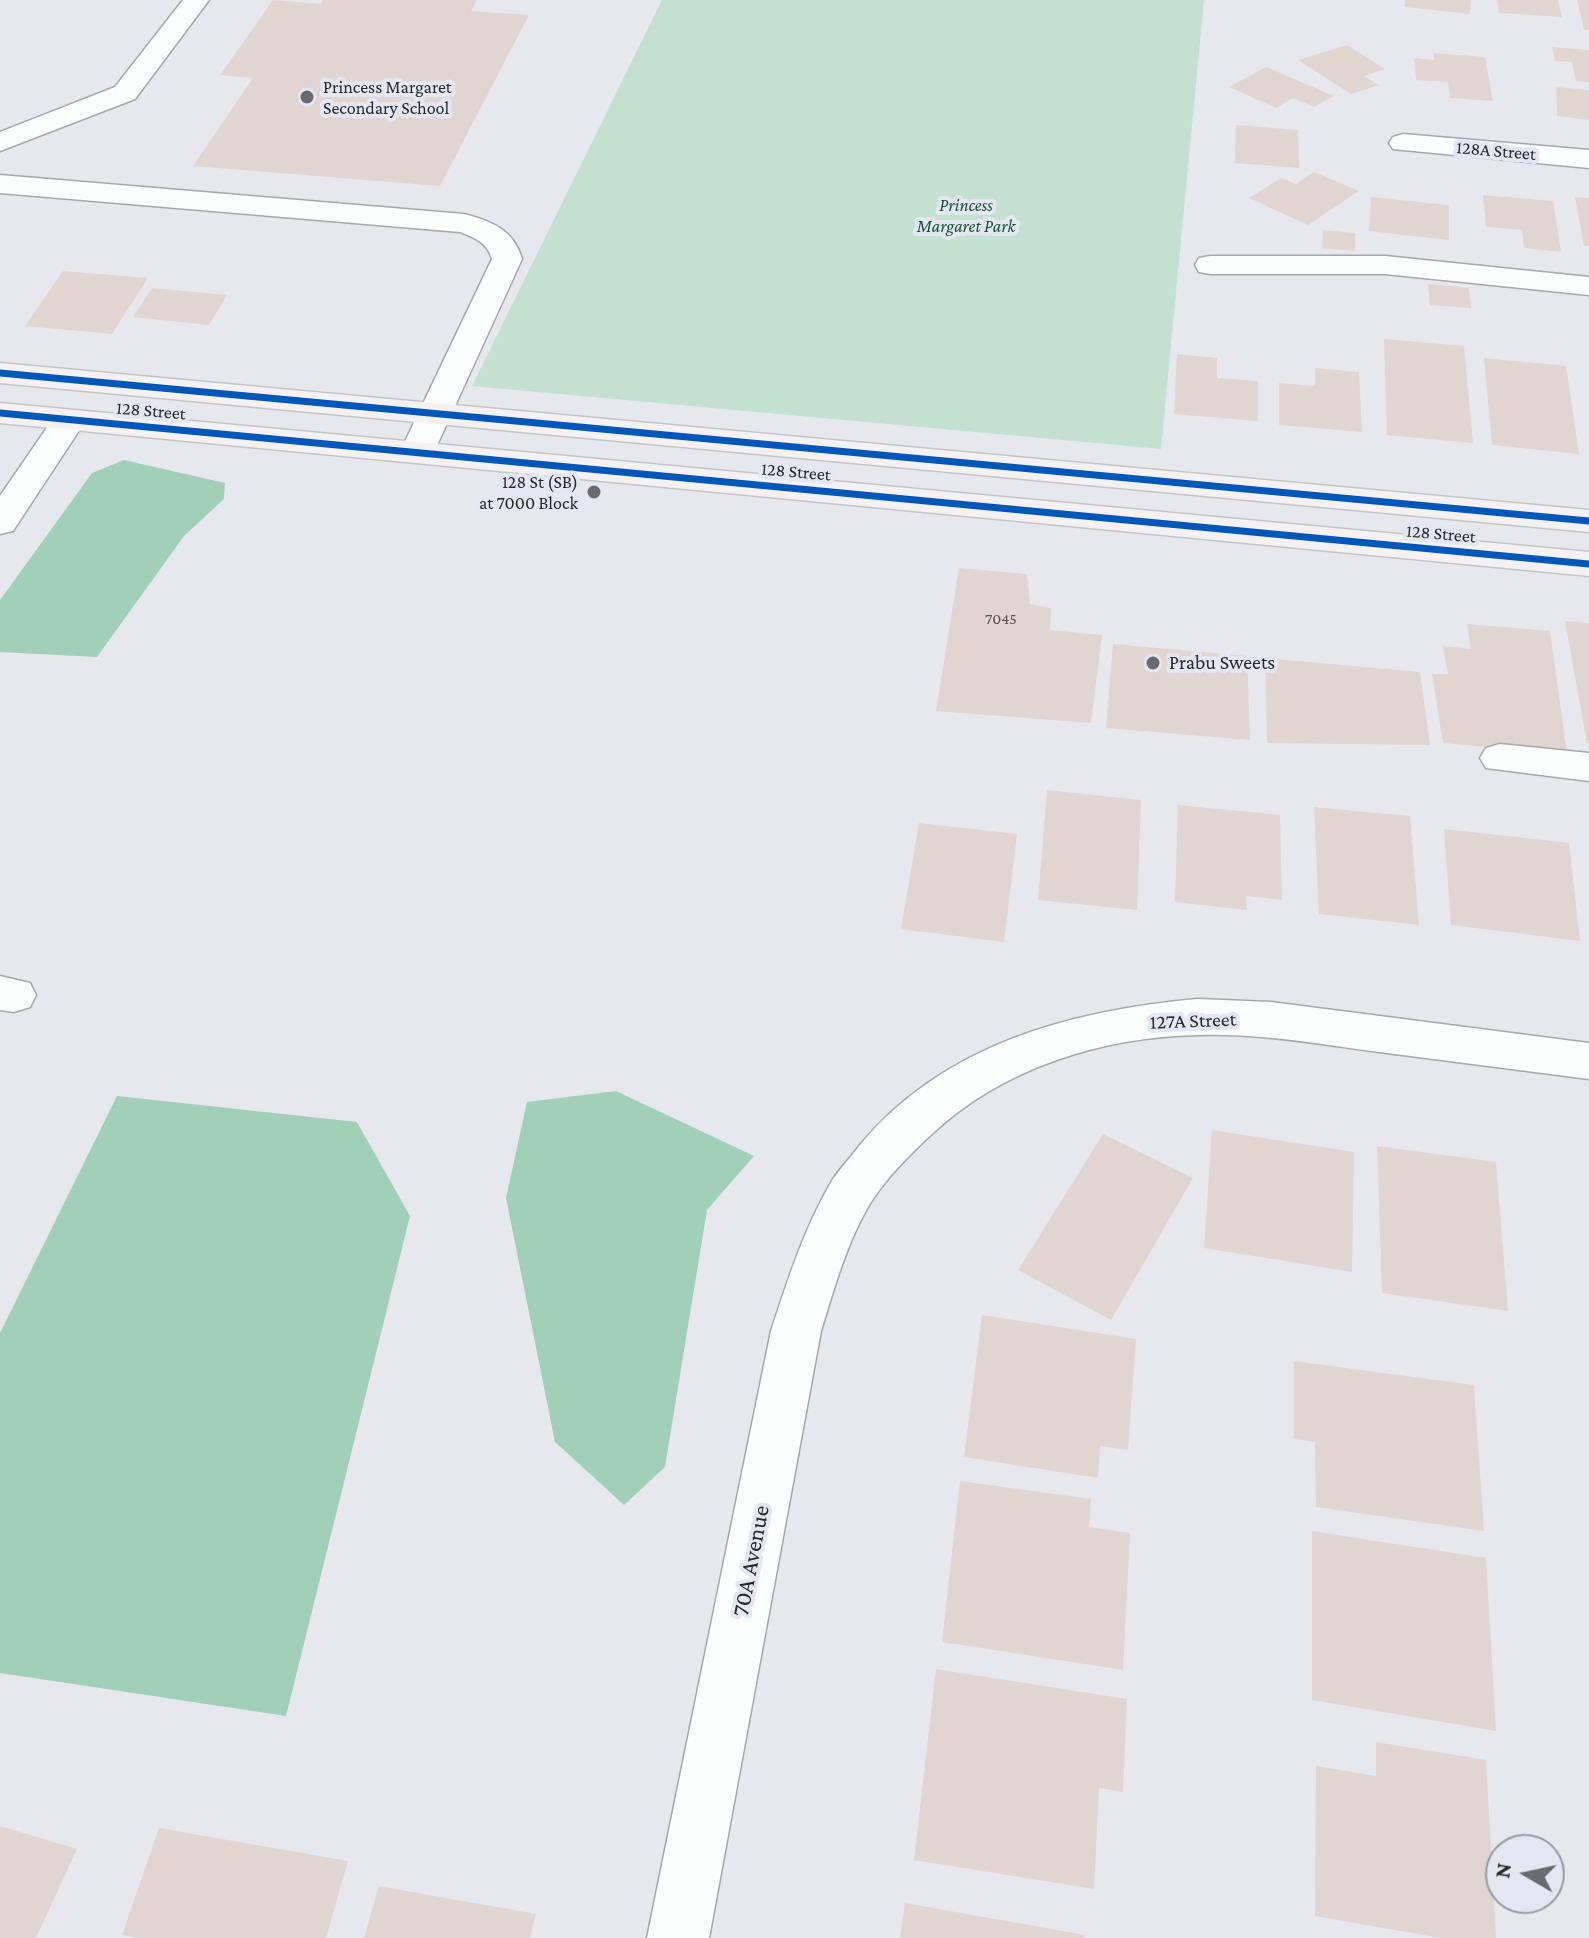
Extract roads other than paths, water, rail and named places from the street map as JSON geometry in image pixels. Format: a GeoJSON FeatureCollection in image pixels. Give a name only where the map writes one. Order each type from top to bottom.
{"type":"FeatureCollection","features":[{"type":"Feature","properties":{"kind":"main road","name":"128 Street"},"geometry":{"type":"LineString","coordinates":[[0,373],[1589,521]]}},
{"type":"Feature","properties":{"kind":"main road","name":"128 Street"},"geometry":{"type":"LineString","coordinates":[[0,413],[1589,564]]}},
{"type":"Feature","properties":{"kind":"main road"},"geometry":{"type":"LineString","coordinates":[[1238,531],[1249,515],[1261,512],[1415,524],[1500,513]]}},
{"type":"Feature","properties":{"kind":"street"},"geometry":{"type":"LineString","coordinates":[[3,138],[125,93],[196,0]]}},
{"type":"Feature","properties":{"kind":"street","name":"128A Street"},"geometry":{"type":"LineString","coordinates":[[1403,143],[1589,159]]}},
{"type":"Feature","properties":{"kind":"street"},"geometry":{"type":"LineString","coordinates":[[0,184],[464,223],[494,235],[504,244],[507,259],[417,452]]}},
{"type":"Feature","properties":{"kind":"street"},"geometry":{"type":"LineString","coordinates":[[1210,265],[1385,265],[1589,286]]}},
{"type":"Feature","properties":{"kind":"street"},"geometry":{"type":"LineString","coordinates":[[0,523],[69,420]]}},
{"type":"Feature","properties":{"kind":"street"},"geometry":{"type":"LineString","coordinates":[[1500,758],[1589,767]]}},
{"type":"Feature","properties":{"kind":"street","name":"127A Street"},"geometry":{"type":"LineString","coordinates":[[851,1192],[893,1140],[940,1097],[1008,1059],[1068,1037],[1131,1023],[1198,1017],[1271,1020],[1589,1061]]}},
{"type":"Feature","properties":{"kind":"street","name":"70A Avenue"},"geometry":{"type":"LineString","coordinates":[[678,1938],[796,1331],[819,1259],[851,1192]]}},
{"type":"Feature","properties":{"kind":"place","name":"Princess Margaret Secondary School"},"geometry":{"type":"Point","coordinates":[307,97]}},
{"type":"Feature","properties":{"kind":"place","name":"128 St (SB) at 7000 Block"},"geometry":{"type":"Point","coordinates":[594,492]}},
{"type":"Feature","properties":{"kind":"place","name":"Prabu Sweets"},"geometry":{"type":"Point","coordinates":[1153,663]}},
{"type":"Feature","properties":{"kind":"park label","name":"Princess Margaret Park"},"geometry":{"type":"Point","coordinates":[966,215]}}]}
